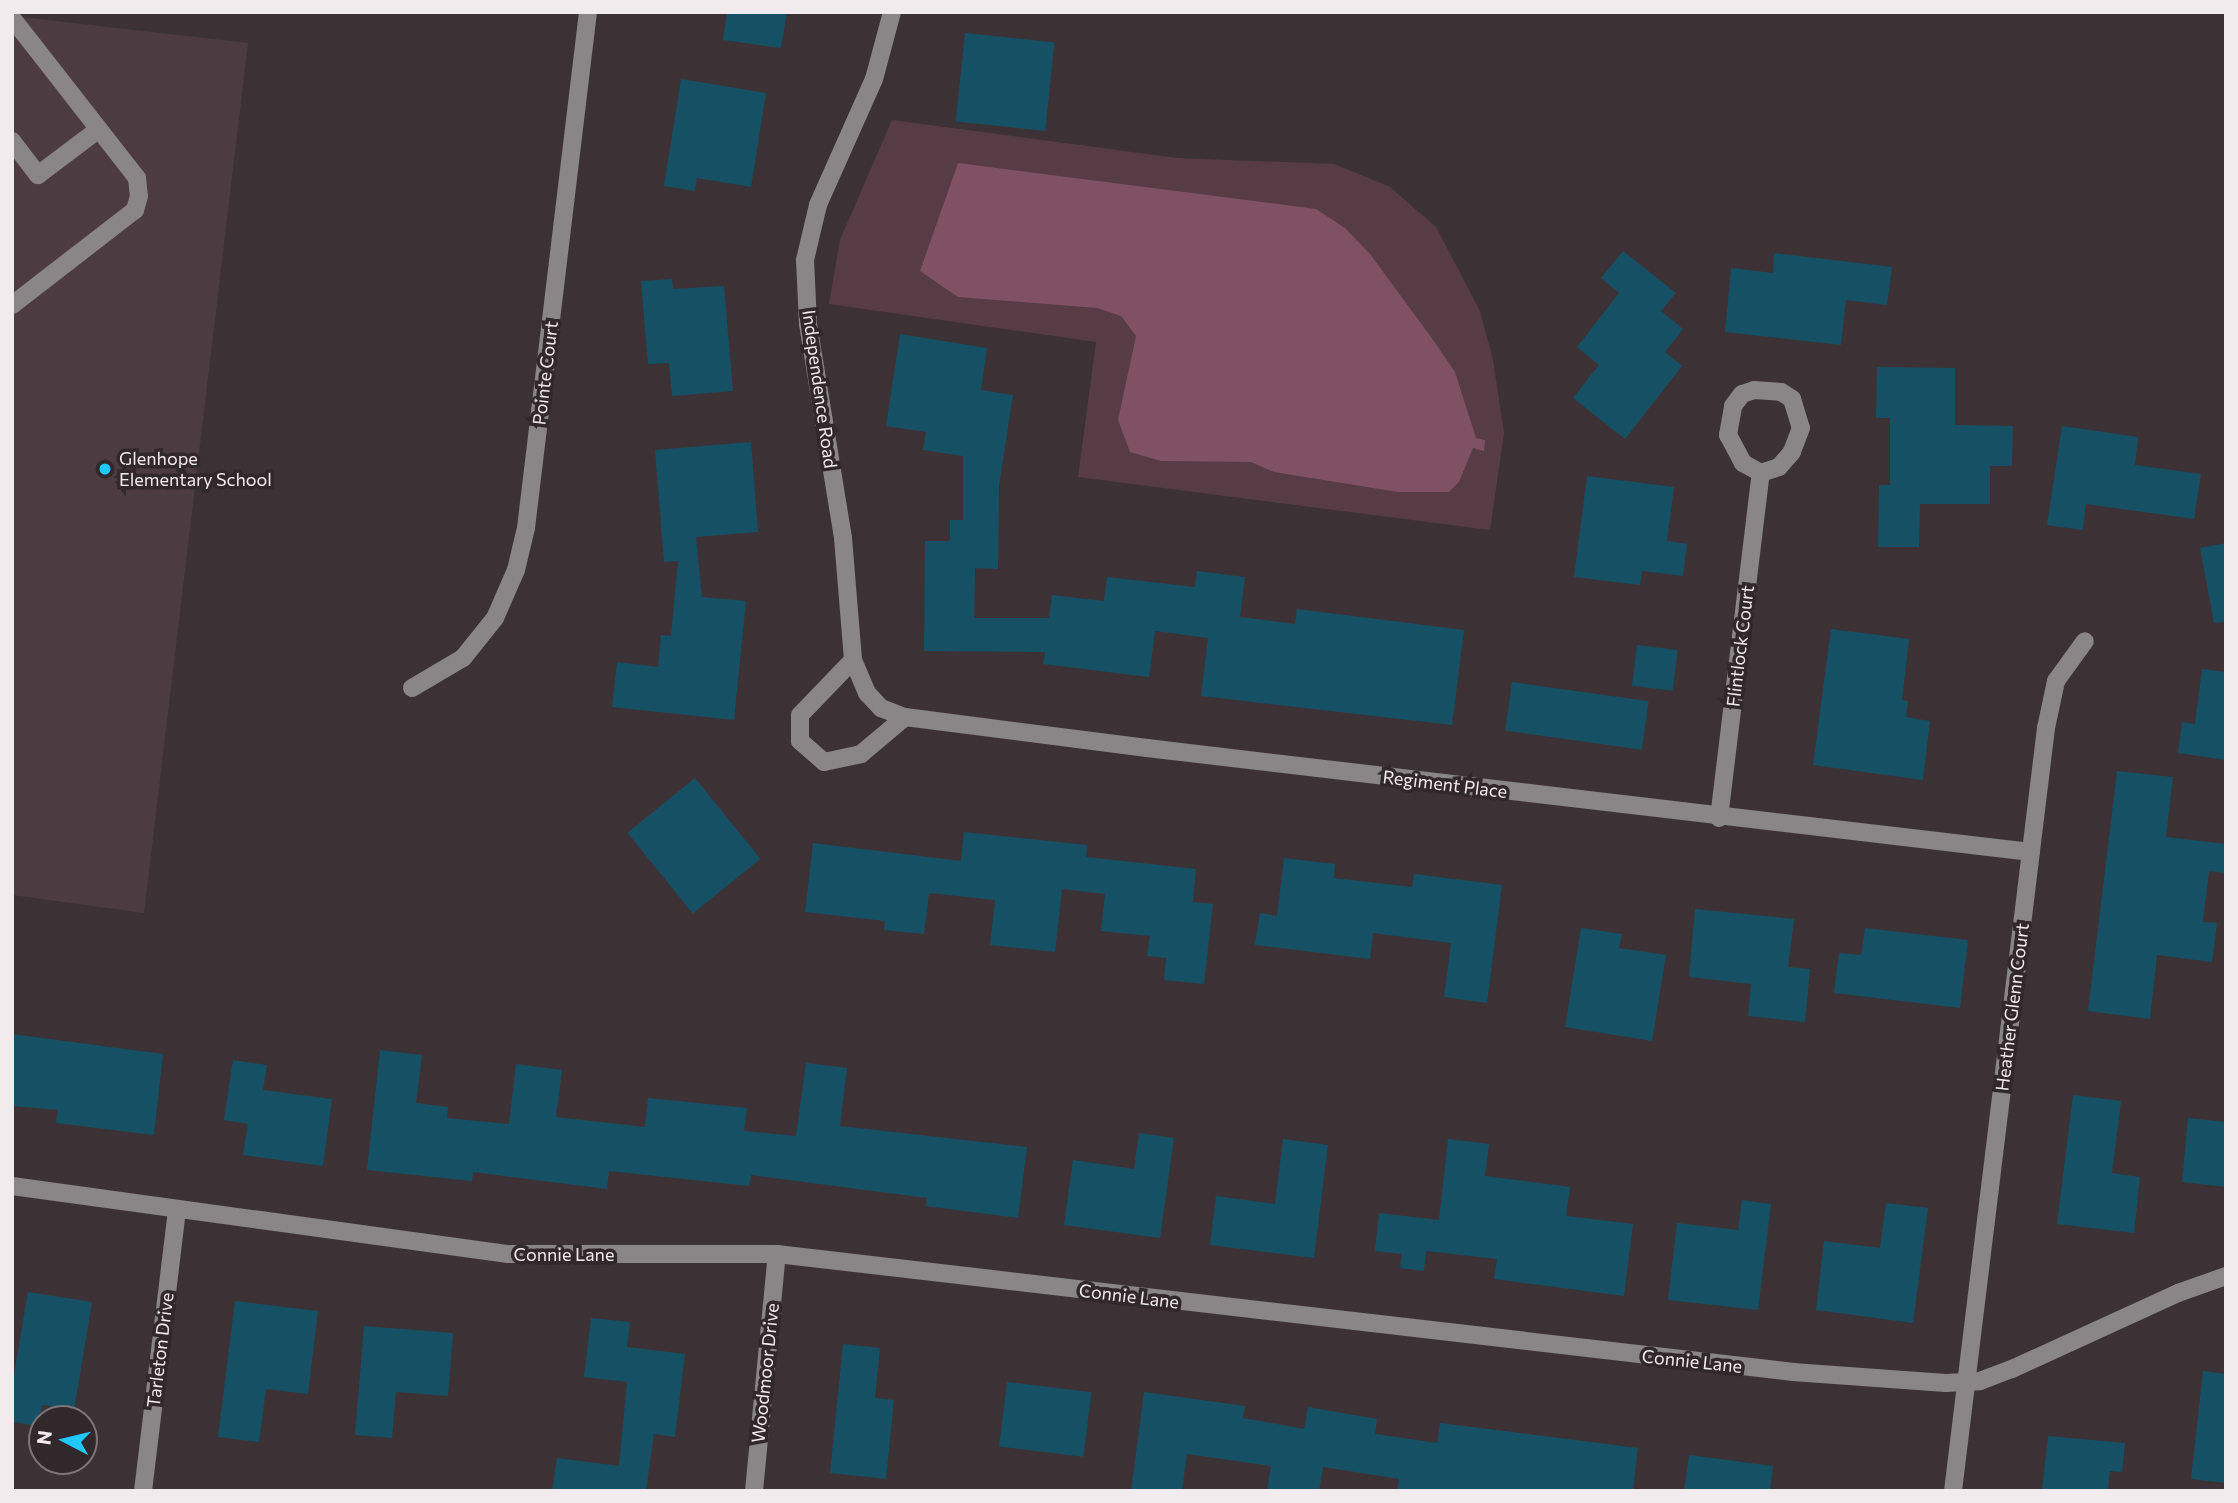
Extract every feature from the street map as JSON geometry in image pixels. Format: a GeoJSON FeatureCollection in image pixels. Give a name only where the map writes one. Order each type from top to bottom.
{"type":"FeatureCollection","features":[{"type":"Feature","properties":{"kind":"street","name":"Pointe Court"},"geometry":{"type":"LineString","coordinates":[[412,688],[463,658],[495,618],[516,570],[526,528],[588,12]]}},
{"type":"Feature","properties":{"kind":"street","name":"Independence Road"},"geometry":{"type":"LineString","coordinates":[[867,693],[853,660],[843,538],[808,324],[805,260],[818,205],[874,79],[892,12]]}},
{"type":"Feature","properties":{"kind":"street"},"geometry":{"type":"LineString","coordinates":[[12,18],[137,177],[135,210],[12,305]]}},
{"type":"Feature","properties":{"kind":"street"},"geometry":{"type":"LineString","coordinates":[[12,141],[38,175],[99,129]]}},
{"type":"Feature","properties":{"kind":"street"},"geometry":{"type":"LineString","coordinates":[[1754,390],[1781,392],[1792,400],[1801,428],[1792,452],[1779,467],[1761,473],[1743,463],[1728,435],[1732,406],[1742,394],[1754,390]]}},
{"type":"Feature","properties":{"kind":"street","name":"Flintlock Court"},"geometry":{"type":"LineString","coordinates":[[1719,818],[1761,473]]}},
{"type":"Feature","properties":{"kind":"street","name":"Heather Glenn Court"},"geometry":{"type":"LineString","coordinates":[[1953,1491],[2031,852],[2056,681],[2085,641]]}},
{"type":"Feature","properties":{"kind":"street"},"geometry":{"type":"LineString","coordinates":[[853,660],[800,715],[800,741],[824,762],[861,754],[905,717]]}},
{"type":"Feature","properties":{"kind":"street","name":"Regiment Place"},"geometry":{"type":"LineString","coordinates":[[867,693],[881,708],[905,717],[1719,818],[2031,852]]}},
{"type":"Feature","properties":{"kind":"street","name":"Connie Lane"},"geometry":{"type":"LineString","coordinates":[[12,1186],[508,1254],[777,1254],[1793,1372],[1965,1382],[2012,1369],[2178,1293],[2226,1276]]}},
{"type":"Feature","properties":{"kind":"street","name":"Tarleton Drive"},"geometry":{"type":"LineString","coordinates":[[144,1491],[177,1209]]}},
{"type":"Feature","properties":{"kind":"street","name":"Woodmoor Drive"},"geometry":{"type":"LineString","coordinates":[[754,1491],[777,1254]]}},
{"type":"Feature","properties":{"kind":"shaded area","name":"Glenhope Elementary School"},"geometry":{"type":"Polygon","coordinates":[[[12,16],[248,43],[144,913],[12,895],[12,16]]]}},
{"type":"Feature","properties":{"kind":"shaded area"},"geometry":{"type":"Polygon","coordinates":[[[892,120],[1177,158],[1334,164],[1390,187],[1436,227],[1480,311],[1493,360],[1504,433],[1490,530],[1078,477],[1096,342],[829,304],[840,240],[892,120]]]}},
{"type":"Feature","properties":{"kind":"shaded area"},"geometry":{"type":"Polygon","coordinates":[[[958,163],[1316,209],[1345,228],[1370,254],[1431,337],[1455,372],[1476,438],[1485,440],[1484,451],[1473,448],[1459,482],[1449,492],[1398,492],[1274,472],[1251,462],[1161,461],[1130,452],[1118,420],[1136,336],[1121,316],[1097,308],[958,297],[920,271],[958,163]]]}},
{"type":"Feature","properties":{"kind":"building"},"geometry":{"type":"Polygon","coordinates":[[[727,12],[787,12],[781,48],[723,40],[727,12]]]}},
{"type":"Feature","properties":{"kind":"building"},"geometry":{"type":"Polygon","coordinates":[[[965,33],[1055,42],[1045,131],[956,122],[965,33]]]}},
{"type":"Feature","properties":{"kind":"building"},"geometry":{"type":"Polygon","coordinates":[[[681,79],[766,93],[751,187],[697,178],[695,191],[664,186],[681,79]]]}},
{"type":"Feature","properties":{"kind":"building"},"geometry":{"type":"Polygon","coordinates":[[[1623,251],[1676,293],[1661,311],[1683,329],[1665,352],[1682,366],[1625,439],[1573,398],[1599,365],[1577,347],[1619,293],[1601,278],[1623,251]]]}},
{"type":"Feature","properties":{"kind":"building"},"geometry":{"type":"Polygon","coordinates":[[[1774,253],[1892,267],[1887,305],[1846,300],[1841,345],[1725,332],[1731,268],[1773,273],[1774,253]]]}},
{"type":"Feature","properties":{"kind":"building"},"geometry":{"type":"Polygon","coordinates":[[[672,279],[673,289],[724,286],[733,391],[672,396],[669,363],[648,364],[641,281],[672,279]]]}},
{"type":"Feature","properties":{"kind":"building"},"geometry":{"type":"Polygon","coordinates":[[[900,334],[987,348],[981,390],[1013,395],[999,485],[998,569],[975,568],[974,618],[1049,618],[1052,595],[1104,601],[1107,577],[1195,587],[1197,571],[1245,577],[1240,617],[1295,624],[1297,609],[1464,630],[1452,725],[1201,696],[1208,638],[1155,631],[1149,677],[1043,664],[1045,652],[924,651],[925,541],[950,541],[950,520],[963,520],[963,456],[923,450],[926,432],[886,426],[900,334]]]}},
{"type":"Feature","properties":{"kind":"building"},"geometry":{"type":"Polygon","coordinates":[[[1877,367],[1955,368],[1955,425],[2013,426],[2012,466],[1990,466],[1990,504],[1920,504],[1919,547],[1878,547],[1879,485],[1890,485],[1890,418],[1876,418],[1877,367]]]}},
{"type":"Feature","properties":{"kind":"building"},"geometry":{"type":"Polygon","coordinates":[[[2062,426],[2138,437],[2135,465],[2201,474],[2194,519],[2086,504],[2083,530],[2047,525],[2062,426]]]}},
{"type":"Feature","properties":{"kind":"building"},"geometry":{"type":"Polygon","coordinates":[[[751,442],[758,532],[696,537],[702,597],[746,601],[734,720],[612,707],[617,662],[658,667],[661,635],[671,636],[678,561],[664,562],[655,450],[751,442]]]}},
{"type":"Feature","properties":{"kind":"building"},"geometry":{"type":"Polygon","coordinates":[[[1587,476],[1674,487],[1667,541],[1687,544],[1683,576],[1642,571],[1640,585],[1574,577],[1587,476]]]}},
{"type":"Feature","properties":{"kind":"building"},"geometry":{"type":"Polygon","coordinates":[[[2226,543],[2226,622],[2214,623],[2200,548],[2226,543]]]}},
{"type":"Feature","properties":{"kind":"building"},"geometry":{"type":"Polygon","coordinates":[[[1831,629],[1909,639],[1902,700],[1908,701],[1906,717],[1930,721],[1923,780],[1813,765],[1831,629]]]}},
{"type":"Feature","properties":{"kind":"building"},"geometry":{"type":"Polygon","coordinates":[[[1637,645],[1678,650],[1673,691],[1632,686],[1637,645]]]}},
{"type":"Feature","properties":{"kind":"building"},"geometry":{"type":"Polygon","coordinates":[[[2202,669],[2226,672],[2226,760],[2178,753],[2182,722],[2195,724],[2202,669]]]}},
{"type":"Feature","properties":{"kind":"building"},"geometry":{"type":"Polygon","coordinates":[[[1512,682],[1649,701],[1642,750],[1505,731],[1512,682]]]}},
{"type":"Feature","properties":{"kind":"building"},"geometry":{"type":"Polygon","coordinates":[[[2117,771],[2173,777],[2166,837],[2226,844],[2226,873],[2209,871],[2203,922],[2217,923],[2212,962],[2157,955],[2150,1019],[2088,1011],[2117,771]]]}},
{"type":"Feature","properties":{"kind":"building"},"geometry":{"type":"Polygon","coordinates":[[[695,778],[760,859],[693,914],[627,833],[695,778]]]}},
{"type":"Feature","properties":{"kind":"building"},"geometry":{"type":"Polygon","coordinates":[[[964,832],[1087,845],[1086,857],[1196,869],[1193,902],[1213,904],[1204,984],[1164,980],[1166,958],[1147,956],[1150,936],[1101,931],[1105,894],[1062,889],[1055,952],[990,945],[995,900],[929,893],[924,934],[884,930],[885,921],[805,912],[813,843],[961,861],[964,832]]]}},
{"type":"Feature","properties":{"kind":"building"},"geometry":{"type":"Polygon","coordinates":[[[1284,858],[1335,864],[1334,878],[1412,887],[1414,874],[1502,885],[1487,1003],[1444,997],[1451,943],[1373,933],[1370,959],[1255,945],[1260,913],[1277,916],[1284,858]]]}},
{"type":"Feature","properties":{"kind":"building"},"geometry":{"type":"Polygon","coordinates":[[[1695,909],[1794,919],[1788,967],[1810,969],[1805,1022],[1748,1016],[1751,984],[1689,977],[1695,909]]]}},
{"type":"Feature","properties":{"kind":"building"},"geometry":{"type":"Polygon","coordinates":[[[1581,928],[1622,934],[1619,948],[1666,955],[1652,1041],[1565,1027],[1581,928]]]}},
{"type":"Feature","properties":{"kind":"building"},"geometry":{"type":"Polygon","coordinates":[[[1865,928],[1968,940],[1960,1008],[1834,993],[1839,953],[1861,955],[1865,928]]]}},
{"type":"Feature","properties":{"kind":"building"},"geometry":{"type":"Polygon","coordinates":[[[12,1034],[163,1054],[154,1135],[56,1123],[58,1110],[12,1106],[12,1034]]]}},
{"type":"Feature","properties":{"kind":"building"},"geometry":{"type":"Polygon","coordinates":[[[380,1050],[422,1055],[416,1103],[448,1107],[447,1118],[509,1124],[516,1064],[562,1070],[556,1117],[645,1127],[648,1098],[747,1108],[744,1131],[796,1136],[806,1063],[847,1068],[840,1126],[1027,1147],[1018,1218],[926,1206],[927,1198],[751,1175],[749,1186],[609,1171],[607,1189],[473,1172],[472,1181],[367,1170],[380,1050]]]}},
{"type":"Feature","properties":{"kind":"building"},"geometry":{"type":"Polygon","coordinates":[[[233,1060],[267,1065],[263,1090],[332,1099],[323,1166],[243,1155],[248,1124],[224,1120],[233,1060]]]}},
{"type":"Feature","properties":{"kind":"building"},"geometry":{"type":"Polygon","coordinates":[[[2073,1095],[2121,1101],[2112,1173],[2140,1177],[2134,1233],[2057,1224],[2073,1095]]]}},
{"type":"Feature","properties":{"kind":"building"},"geometry":{"type":"Polygon","coordinates":[[[2188,1118],[2226,1122],[2226,1187],[2182,1182],[2188,1118]]]}},
{"type":"Feature","properties":{"kind":"building"},"geometry":{"type":"Polygon","coordinates":[[[1139,1133],[1174,1138],[1160,1238],[1064,1225],[1073,1160],[1134,1169],[1139,1133]]]}},
{"type":"Feature","properties":{"kind":"building"},"geometry":{"type":"Polygon","coordinates":[[[1283,1139],[1328,1145],[1314,1258],[1210,1245],[1216,1196],[1275,1204],[1283,1139]]]}},
{"type":"Feature","properties":{"kind":"building"},"geometry":{"type":"Polygon","coordinates":[[[1448,1139],[1489,1144],[1485,1176],[1570,1187],[1566,1216],[1633,1224],[1624,1296],[1494,1279],[1497,1259],[1426,1251],[1424,1271],[1400,1268],[1402,1254],[1375,1251],[1379,1213],[1439,1220],[1448,1139]]]}},
{"type":"Feature","properties":{"kind":"building"},"geometry":{"type":"Polygon","coordinates":[[[1742,1200],[1771,1204],[1758,1310],[1668,1300],[1677,1223],[1738,1230],[1742,1200]]]}},
{"type":"Feature","properties":{"kind":"building"},"geometry":{"type":"Polygon","coordinates":[[[1886,1203],[1928,1208],[1913,1323],[1816,1310],[1824,1241],[1880,1248],[1886,1203]]]}},
{"type":"Feature","properties":{"kind":"building"},"geometry":{"type":"Polygon","coordinates":[[[28,1292],[92,1302],[75,1405],[28,1405],[28,1424],[12,1422],[12,1386],[28,1292]]]}},
{"type":"Feature","properties":{"kind":"building"},"geometry":{"type":"Polygon","coordinates":[[[235,1301],[318,1311],[308,1394],[266,1389],[259,1442],[218,1437],[235,1301]]]}},
{"type":"Feature","properties":{"kind":"building"},"geometry":{"type":"Polygon","coordinates":[[[591,1318],[630,1322],[627,1347],[685,1354],[675,1437],[654,1434],[646,1491],[552,1491],[557,1458],[619,1466],[627,1382],[584,1377],[591,1318]]]}},
{"type":"Feature","properties":{"kind":"building"},"geometry":{"type":"Polygon","coordinates":[[[364,1326],[453,1333],[448,1396],[396,1392],[392,1438],[355,1435],[364,1326]]]}},
{"type":"Feature","properties":{"kind":"building"},"geometry":{"type":"Polygon","coordinates":[[[843,1344],[880,1348],[875,1398],[894,1400],[886,1479],[830,1473],[843,1344]]]}},
{"type":"Feature","properties":{"kind":"building"},"geometry":{"type":"Polygon","coordinates":[[[2203,1371],[2226,1374],[2226,1483],[2191,1479],[2203,1371]]]}},
{"type":"Feature","properties":{"kind":"building"},"geometry":{"type":"Polygon","coordinates":[[[1007,1382],[1091,1392],[1083,1457],[999,1447],[1007,1382]]]}},
{"type":"Feature","properties":{"kind":"building"},"geometry":{"type":"Polygon","coordinates":[[[1144,1392],[1245,1406],[1243,1418],[1304,1429],[1308,1407],[1377,1419],[1375,1434],[1437,1443],[1440,1423],[1638,1448],[1633,1491],[1397,1491],[1399,1479],[1323,1467],[1319,1491],[1267,1491],[1271,1466],[1187,1454],[1182,1491],[1131,1491],[1144,1392]]]}},
{"type":"Feature","properties":{"kind":"building"},"geometry":{"type":"Polygon","coordinates":[[[2048,1436],[2125,1443],[2122,1472],[2110,1471],[2108,1491],[2042,1491],[2048,1436]]]}},
{"type":"Feature","properties":{"kind":"building"},"geometry":{"type":"Polygon","coordinates":[[[1689,1455],[1773,1466],[1770,1491],[1684,1491],[1689,1455]]]}},
{"type":"Feature","properties":{"kind":"place","name":"Glenhope Elementary School"},"geometry":{"type":"Point","coordinates":[105,469]}}]}
